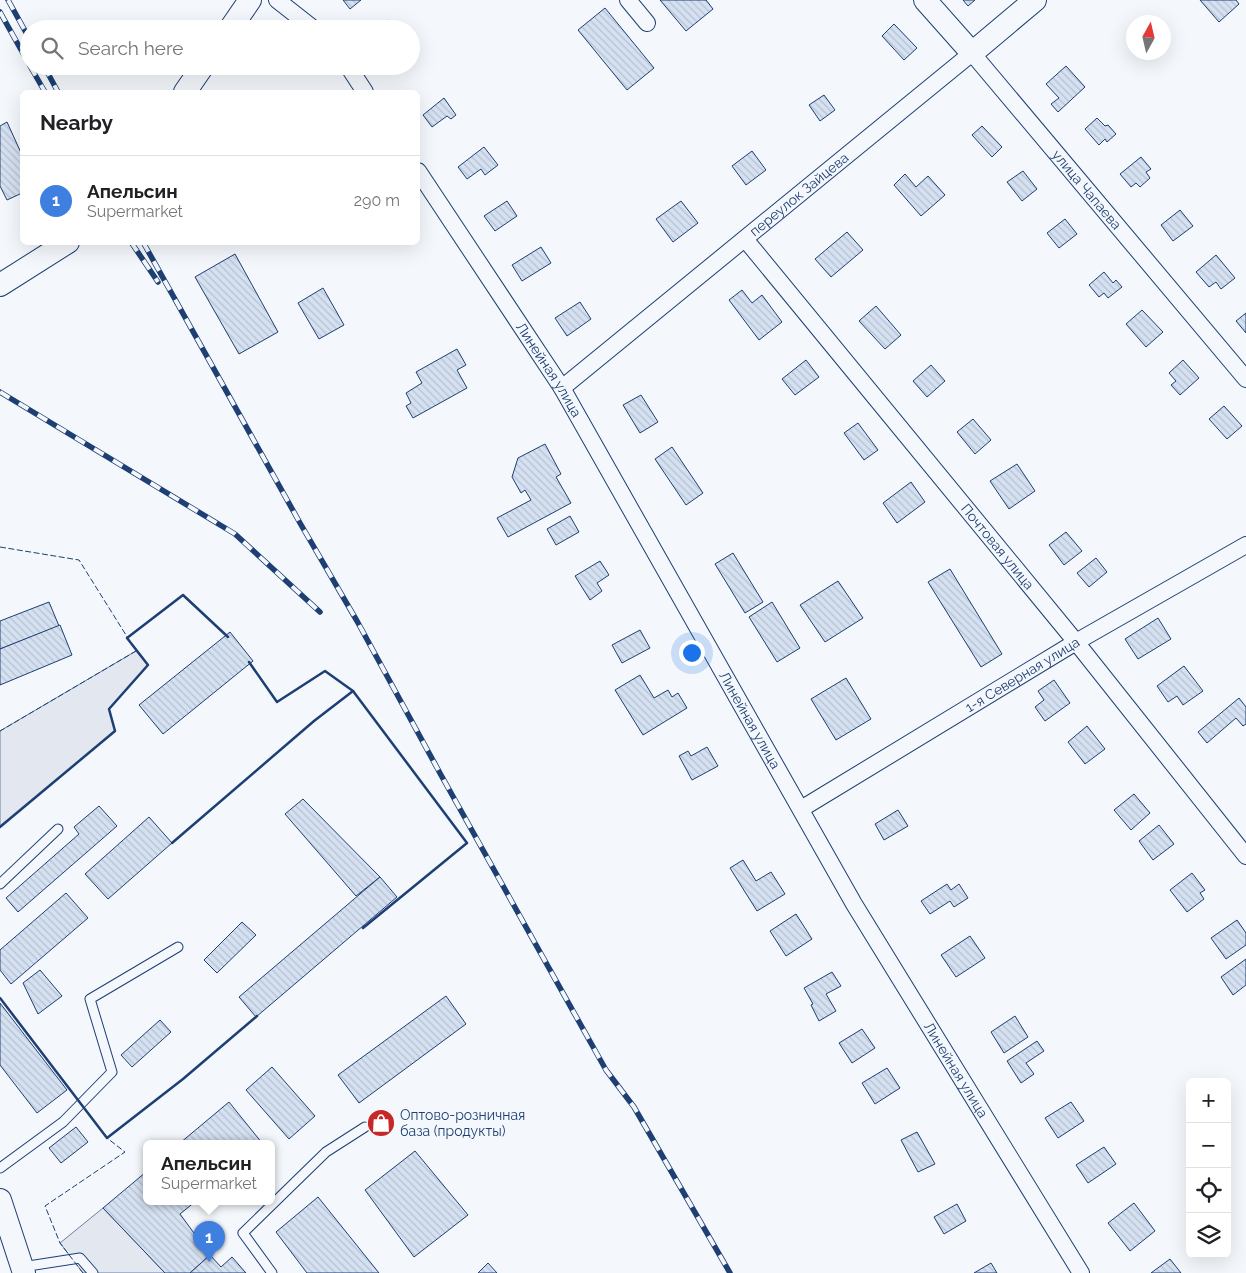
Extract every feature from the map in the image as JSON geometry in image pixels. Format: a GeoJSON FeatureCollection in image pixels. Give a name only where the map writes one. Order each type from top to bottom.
{"type":"FeatureCollection","features":[{"type":"Feature","properties":{"kind":"street"},"geometry":{"type":"LineString","coordinates":[[236,20],[250,0]]}},
{"type":"Feature","properties":{"kind":"street"},"geometry":{"type":"LineString","coordinates":[[277,0],[303,20]]}},
{"type":"Feature","properties":{"kind":"street"},"geometry":{"type":"LineString","coordinates":[[628,0],[647,23]]}},
{"type":"Feature","properties":{"kind":"street","name":"улица Чапаева"},"geometry":{"type":"LineString","coordinates":[[925,0],[1246,379]]}},
{"type":"Feature","properties":{"kind":"street","name":"переулок Зайцева"},"geometry":{"type":"LineString","coordinates":[[562,388],[972,54],[1035,0]]}},
{"type":"Feature","properties":{"kind":"street"},"geometry":{"type":"LineString","coordinates":[[186,90],[197,75]]}},
{"type":"Feature","properties":{"kind":"street"},"geometry":{"type":"LineString","coordinates":[[354,75],[364,90]]}},
{"type":"Feature","properties":{"kind":"street","name":"Линейная улица"},"geometry":{"type":"LineString","coordinates":[[420,174],[562,388],[854,904],[1081,1273]]}},
{"type":"Feature","properties":{"kind":"street","name":"Почтовая улица"},"geometry":{"type":"LineString","coordinates":[[745,239],[1076,642],[1246,856]]}},
{"type":"Feature","properties":{"kind":"street"},"geometry":{"type":"LineString","coordinates":[[0,285],[63,245]]}},
{"type":"Feature","properties":{"kind":"street","name":"1-я Северная улица"},"geometry":{"type":"LineString","coordinates":[[801,809],[1076,642],[1246,545]]}},
{"type":"Feature","properties":{"kind":"street"},"geometry":{"type":"LineString","coordinates":[[0,1200],[23,1270]]}},
{"type":"Feature","properties":{"kind":"lane"},"geometry":{"type":"LineString","coordinates":[[0,884],[58,828]]}},
{"type":"Feature","properties":{"kind":"lane"},"geometry":{"type":"LineString","coordinates":[[0,1168],[63,1122],[112,1072],[90,999],[178,947]]}},
{"type":"Feature","properties":{"kind":"lane"},"geometry":{"type":"LineString","coordinates":[[275,1202],[326,1152],[365,1127]]}},
{"type":"Feature","properties":{"kind":"lane"},"geometry":{"type":"LineString","coordinates":[[272,1205],[243,1233],[272,1273]]}},
{"type":"Feature","properties":{"kind":"lane"},"geometry":{"type":"LineString","coordinates":[[23,1270],[80,1258],[93,1273]]}},
{"type":"Feature","properties":{"kind":"shaded area"},"geometry":{"type":"Polygon","coordinates":[[[136,651],[148,665],[109,709],[115,731],[0,827],[0,731],[136,651]]]}},
{"type":"Feature","properties":{"kind":"shaded area"},"geometry":{"type":"Polygon","coordinates":[[[103,1208],[165,1273],[83,1273],[60,1243],[103,1208]]]}},
{"type":"Feature","properties":{"kind":"building"},"geometry":{"type":"Polygon","coordinates":[[[343,0],[361,0],[350,9],[343,0]]]}},
{"type":"Feature","properties":{"kind":"building"},"geometry":{"type":"Polygon","coordinates":[[[660,0],[706,0],[713,9],[686,31],[660,0]]]}},
{"type":"Feature","properties":{"kind":"building"},"geometry":{"type":"Polygon","coordinates":[[[963,0],[975,0],[968,6],[963,0]]]}},
{"type":"Feature","properties":{"kind":"building"},"geometry":{"type":"Polygon","coordinates":[[[1200,0],[1236,0],[1239,4],[1219,22],[1200,0]]]}},
{"type":"Feature","properties":{"kind":"building"},"geometry":{"type":"Polygon","coordinates":[[[605,8],[654,68],[627,90],[578,30],[605,8]]]}},
{"type":"Feature","properties":{"kind":"building"},"geometry":{"type":"Polygon","coordinates":[[[894,24],[917,48],[904,60],[882,36],[894,24]]]}},
{"type":"Feature","properties":{"kind":"building"},"geometry":{"type":"Polygon","coordinates":[[[1066,66],[1085,87],[1058,112],[1051,104],[1059,98],[1046,84],[1066,66]]]}},
{"type":"Feature","properties":{"kind":"building"},"geometry":{"type":"Polygon","coordinates":[[[824,95],[835,110],[820,121],[809,105],[824,95]]]}},
{"type":"Feature","properties":{"kind":"building"},"geometry":{"type":"Polygon","coordinates":[[[444,98],[456,115],[451,119],[447,116],[432,127],[423,115],[444,98]]]}},
{"type":"Feature","properties":{"kind":"building"},"geometry":{"type":"Polygon","coordinates":[[[1097,118],[1105,126],[1108,125],[1116,134],[1107,142],[1105,139],[1099,145],[1085,129],[1097,118]]]}},
{"type":"Feature","properties":{"kind":"building"},"geometry":{"type":"Polygon","coordinates":[[[7,122],[20,151],[20,194],[7,200],[0,186],[0,126],[7,122]]]}},
{"type":"Feature","properties":{"kind":"building"},"geometry":{"type":"Polygon","coordinates":[[[982,126],[1002,147],[992,157],[972,135],[982,126]]]}},
{"type":"Feature","properties":{"kind":"building"},"geometry":{"type":"Polygon","coordinates":[[[484,147],[498,165],[485,175],[481,169],[467,179],[458,167],[484,147]]]}},
{"type":"Feature","properties":{"kind":"building"},"geometry":{"type":"Polygon","coordinates":[[[752,151],[766,170],[746,185],[732,166],[752,151]]]}},
{"type":"Feature","properties":{"kind":"building"},"geometry":{"type":"Polygon","coordinates":[[[1141,157],[1151,169],[1146,172],[1150,178],[1140,187],[1136,183],[1131,187],[1120,174],[1141,157]]]}},
{"type":"Feature","properties":{"kind":"building"},"geometry":{"type":"Polygon","coordinates":[[[1023,171],[1037,189],[1022,201],[1007,182],[1023,171]]]}},
{"type":"Feature","properties":{"kind":"building"},"geometry":{"type":"Polygon","coordinates":[[[905,174],[916,187],[928,176],[945,195],[921,216],[894,185],[905,174]]]}},
{"type":"Feature","properties":{"kind":"building"},"geometry":{"type":"Polygon","coordinates":[[[507,201],[517,216],[495,231],[484,216],[507,201]]]}},
{"type":"Feature","properties":{"kind":"building"},"geometry":{"type":"Polygon","coordinates":[[[681,201],[698,223],[673,242],[656,219],[681,201]]]}},
{"type":"Feature","properties":{"kind":"building"},"geometry":{"type":"Polygon","coordinates":[[[1180,210],[1193,226],[1173,241],[1161,225],[1180,210]]]}},
{"type":"Feature","properties":{"kind":"building"},"geometry":{"type":"Polygon","coordinates":[[[1065,219],[1077,234],[1059,248],[1047,233],[1065,219]]]}},
{"type":"Feature","properties":{"kind":"building"},"geometry":{"type":"Polygon","coordinates":[[[847,232],[863,250],[831,277],[815,259],[847,232]]]}},
{"type":"Feature","properties":{"kind":"building"},"geometry":{"type":"Polygon","coordinates":[[[541,247],[551,263],[522,281],[512,265],[541,247]]]}},
{"type":"Feature","properties":{"kind":"building"},"geometry":{"type":"Polygon","coordinates":[[[235,254],[278,332],[239,354],[195,277],[235,254]]]}},
{"type":"Feature","properties":{"kind":"building"},"geometry":{"type":"Polygon","coordinates":[[[1216,255],[1235,278],[1221,289],[1216,282],[1209,287],[1196,272],[1216,255]]]}},
{"type":"Feature","properties":{"kind":"building"},"geometry":{"type":"Polygon","coordinates":[[[1104,272],[1113,283],[1116,280],[1122,287],[1108,298],[1104,293],[1099,297],[1089,285],[1104,272]]]}},
{"type":"Feature","properties":{"kind":"building"},"geometry":{"type":"Polygon","coordinates":[[[323,288],[344,325],[319,339],[298,303],[323,288]]]}},
{"type":"Feature","properties":{"kind":"building"},"geometry":{"type":"Polygon","coordinates":[[[742,290],[752,303],[762,295],[782,322],[759,340],[729,300],[742,290]]]}},
{"type":"Feature","properties":{"kind":"building"},"geometry":{"type":"Polygon","coordinates":[[[580,302],[591,319],[567,336],[555,318],[580,302]]]}},
{"type":"Feature","properties":{"kind":"building"},"geometry":{"type":"Polygon","coordinates":[[[876,306],[901,335],[885,349],[859,321],[876,306]]]}},
{"type":"Feature","properties":{"kind":"building"},"geometry":{"type":"Polygon","coordinates":[[[1142,310],[1163,332],[1146,347],[1126,324],[1142,310]]]}},
{"type":"Feature","properties":{"kind":"building"},"geometry":{"type":"Polygon","coordinates":[[[1246,313],[1246,333],[1236,321],[1246,313]]]}},
{"type":"Feature","properties":{"kind":"building"},"geometry":{"type":"Polygon","coordinates":[[[457,349],[466,365],[457,370],[467,388],[413,418],[406,406],[411,403],[406,393],[422,383],[416,372],[457,349]]]}},
{"type":"Feature","properties":{"kind":"building"},"geometry":{"type":"Polygon","coordinates":[[[806,360],[819,377],[795,395],[782,379],[806,360]]]}},
{"type":"Feature","properties":{"kind":"building"},"geometry":{"type":"Polygon","coordinates":[[[1183,360],[1199,378],[1180,395],[1171,385],[1176,381],[1169,373],[1183,360]]]}},
{"type":"Feature","properties":{"kind":"building"},"geometry":{"type":"Polygon","coordinates":[[[931,365],[945,381],[927,397],[913,381],[931,365]]]}},
{"type":"Feature","properties":{"kind":"building"},"geometry":{"type":"Polygon","coordinates":[[[641,395],[658,422],[640,433],[623,405],[641,395]]]}},
{"type":"Feature","properties":{"kind":"building"},"geometry":{"type":"Polygon","coordinates":[[[1224,406],[1242,426],[1227,439],[1209,419],[1224,406]]]}},
{"type":"Feature","properties":{"kind":"building"},"geometry":{"type":"Polygon","coordinates":[[[973,419],[991,440],[975,454],[957,432],[973,419]]]}},
{"type":"Feature","properties":{"kind":"building"},"geometry":{"type":"Polygon","coordinates":[[[858,423],[878,450],[864,460],[844,433],[858,423]]]}},
{"type":"Feature","properties":{"kind":"building"},"geometry":{"type":"Polygon","coordinates":[[[545,444],[561,474],[556,477],[571,503],[508,537],[497,518],[531,500],[525,490],[521,493],[512,477],[518,458],[545,444]]]}},
{"type":"Feature","properties":{"kind":"building"},"geometry":{"type":"Polygon","coordinates":[[[672,447],[703,493],[686,505],[655,459],[672,447]]]}},
{"type":"Feature","properties":{"kind":"building"},"geometry":{"type":"Polygon","coordinates":[[[1017,464],[1035,491],[1009,509],[990,481],[1017,464]]]}},
{"type":"Feature","properties":{"kind":"building"},"geometry":{"type":"Polygon","coordinates":[[[911,482],[925,502],[897,523],[883,503],[911,482]]]}},
{"type":"Feature","properties":{"kind":"building"},"geometry":{"type":"Polygon","coordinates":[[[570,516],[579,532],[556,545],[547,529],[570,516]]]}},
{"type":"Feature","properties":{"kind":"building"},"geometry":{"type":"Polygon","coordinates":[[[1066,532],[1082,551],[1064,565],[1049,545],[1066,532]]]}},
{"type":"Feature","properties":{"kind":"building"},"geometry":{"type":"Polygon","coordinates":[[[733,553],[763,602],[745,613],[715,564],[733,553]]]}},
{"type":"Feature","properties":{"kind":"building"},"geometry":{"type":"Polygon","coordinates":[[[1096,558],[1107,572],[1089,587],[1077,573],[1096,558]]]}},
{"type":"Feature","properties":{"kind":"building"},"geometry":{"type":"Polygon","coordinates":[[[600,561],[609,575],[597,583],[602,591],[590,600],[575,576],[600,561]]]}},
{"type":"Feature","properties":{"kind":"building"},"geometry":{"type":"Polygon","coordinates":[[[950,569],[1002,654],[981,667],[928,582],[950,569]]]}},
{"type":"Feature","properties":{"kind":"building"},"geometry":{"type":"Polygon","coordinates":[[[838,581],[863,618],[825,642],[800,605],[838,581]]]}},
{"type":"Feature","properties":{"kind":"building"},"geometry":{"type":"Polygon","coordinates":[[[49,602],[59,626],[0,649],[0,621],[49,602]]]}},
{"type":"Feature","properties":{"kind":"building"},"geometry":{"type":"Polygon","coordinates":[[[772,602],[800,648],[777,662],[749,617],[772,602]]]}},
{"type":"Feature","properties":{"kind":"building"},"geometry":{"type":"Polygon","coordinates":[[[1158,618],[1171,639],[1138,659],[1125,639],[1158,618]]]}},
{"type":"Feature","properties":{"kind":"building"},"geometry":{"type":"Polygon","coordinates":[[[60,625],[72,655],[0,685],[0,649],[60,625]]]}},
{"type":"Feature","properties":{"kind":"building"},"geometry":{"type":"Polygon","coordinates":[[[640,630],[650,648],[622,663],[612,645],[640,630]]]}},
{"type":"Feature","properties":{"kind":"building"},"geometry":{"type":"Polygon","coordinates":[[[230,632],[253,661],[163,734],[139,705],[230,632]]]}},
{"type":"Feature","properties":{"kind":"building"},"geometry":{"type":"Polygon","coordinates":[[[1184,666],[1203,691],[1183,705],[1177,696],[1168,702],[1157,686],[1184,666]]]}},
{"type":"Feature","properties":{"kind":"building"},"geometry":{"type":"Polygon","coordinates":[[[640,675],[654,698],[668,690],[672,697],[678,693],[687,708],[643,735],[615,690],[640,675]]]}},
{"type":"Feature","properties":{"kind":"building"},"geometry":{"type":"Polygon","coordinates":[[[846,678],[871,719],[836,740],[811,699],[846,678]]]}},
{"type":"Feature","properties":{"kind":"building"},"geometry":{"type":"Polygon","coordinates":[[[1054,680],[1070,703],[1045,721],[1035,707],[1044,700],[1038,691],[1054,680]]]}},
{"type":"Feature","properties":{"kind":"building"},"geometry":{"type":"Polygon","coordinates":[[[1239,698],[1246,707],[1246,724],[1243,726],[1236,718],[1207,743],[1198,732],[1239,698]]]}},
{"type":"Feature","properties":{"kind":"building"},"geometry":{"type":"Polygon","coordinates":[[[1087,726],[1105,749],[1085,764],[1068,742],[1087,726]]]}},
{"type":"Feature","properties":{"kind":"building"},"geometry":{"type":"Polygon","coordinates":[[[707,747],[718,766],[692,780],[679,756],[688,751],[691,756],[707,747]]]}},
{"type":"Feature","properties":{"kind":"building"},"geometry":{"type":"Polygon","coordinates":[[[1134,794],[1150,813],[1131,830],[1114,810],[1134,794]]]}},
{"type":"Feature","properties":{"kind":"building"},"geometry":{"type":"Polygon","coordinates":[[[303,799],[380,877],[356,896],[285,814],[303,799]]]}},
{"type":"Feature","properties":{"kind":"building"},"geometry":{"type":"Polygon","coordinates":[[[99,806],[117,826],[18,912],[6,898],[79,834],[74,827],[99,806]]]}},
{"type":"Feature","properties":{"kind":"building"},"geometry":{"type":"Polygon","coordinates":[[[898,810],[908,826],[884,840],[875,824],[898,810]]]}},
{"type":"Feature","properties":{"kind":"building"},"geometry":{"type":"Polygon","coordinates":[[[149,817],[172,843],[108,899],[85,874],[149,817]]]}},
{"type":"Feature","properties":{"kind":"building"},"geometry":{"type":"Polygon","coordinates":[[[1159,825],[1174,844],[1153,860],[1139,841],[1159,825]]]}},
{"type":"Feature","properties":{"kind":"building"},"geometry":{"type":"Polygon","coordinates":[[[743,860],[756,881],[771,872],[785,894],[757,911],[730,868],[743,860]]]}},
{"type":"Feature","properties":{"kind":"building"},"geometry":{"type":"Polygon","coordinates":[[[1192,873],[1205,890],[1200,893],[1204,899],[1187,912],[1170,890],[1192,873]]]}},
{"type":"Feature","properties":{"kind":"building"},"geometry":{"type":"Polygon","coordinates":[[[380,877],[397,897],[256,1017],[239,997],[380,877]]]}},
{"type":"Feature","properties":{"kind":"building"},"geometry":{"type":"Polygon","coordinates":[[[947,884],[951,890],[959,884],[968,898],[954,907],[950,901],[930,914],[921,901],[947,884]]]}},
{"type":"Feature","properties":{"kind":"building"},"geometry":{"type":"Polygon","coordinates":[[[66,893],[88,918],[11,984],[0,970],[0,950],[66,893]]]}},
{"type":"Feature","properties":{"kind":"building"},"geometry":{"type":"Polygon","coordinates":[[[796,914],[812,939],[786,956],[770,931],[796,914]]]}},
{"type":"Feature","properties":{"kind":"building"},"geometry":{"type":"Polygon","coordinates":[[[1237,920],[1246,933],[1246,945],[1226,959],[1211,938],[1237,920]]]}},
{"type":"Feature","properties":{"kind":"building"},"geometry":{"type":"Polygon","coordinates":[[[242,922],[256,935],[217,973],[204,960],[242,922]]]}},
{"type":"Feature","properties":{"kind":"building"},"geometry":{"type":"Polygon","coordinates":[[[970,936],[985,958],[956,977],[941,955],[970,936]]]}},
{"type":"Feature","properties":{"kind":"building"},"geometry":{"type":"Polygon","coordinates":[[[1246,959],[1246,985],[1233,995],[1221,977],[1246,959]]]}},
{"type":"Feature","properties":{"kind":"building"},"geometry":{"type":"Polygon","coordinates":[[[40,970],[62,996],[38,1014],[23,983],[40,970]]]}},
{"type":"Feature","properties":{"kind":"building"},"geometry":{"type":"Polygon","coordinates":[[[832,972],[841,986],[826,994],[836,1011],[819,1021],[811,1005],[813,1004],[804,988],[832,972]]]}},
{"type":"Feature","properties":{"kind":"building"},"geometry":{"type":"Polygon","coordinates":[[[446,996],[466,1024],[359,1103],[338,1075],[446,996]]]}},
{"type":"Feature","properties":{"kind":"building"},"geometry":{"type":"Polygon","coordinates":[[[0,1003],[67,1090],[37,1113],[0,1065],[0,1003]]]}},
{"type":"Feature","properties":{"kind":"building"},"geometry":{"type":"Polygon","coordinates":[[[1015,1016],[1028,1037],[1004,1053],[991,1032],[1015,1016]]]}},
{"type":"Feature","properties":{"kind":"building"},"geometry":{"type":"Polygon","coordinates":[[[160,1020],[171,1032],[132,1067],[121,1055],[160,1020]]]}},
{"type":"Feature","properties":{"kind":"building"},"geometry":{"type":"Polygon","coordinates":[[[862,1029],[875,1048],[852,1063],[839,1043],[862,1029]]]}},
{"type":"Feature","properties":{"kind":"building"},"geometry":{"type":"Polygon","coordinates":[[[1037,1041],[1044,1051],[1026,1063],[1034,1074],[1021,1083],[1007,1061],[1037,1041]]]}},
{"type":"Feature","properties":{"kind":"building"},"geometry":{"type":"Polygon","coordinates":[[[272,1067],[315,1116],[289,1139],[246,1090],[272,1067]]]}},
{"type":"Feature","properties":{"kind":"building"},"geometry":{"type":"Polygon","coordinates":[[[887,1068],[900,1088],[875,1104],[862,1083],[887,1068]]]}},
{"type":"Feature","properties":{"kind":"building"},"geometry":{"type":"Polygon","coordinates":[[[229,1102],[260,1140],[184,1140],[229,1102]]]}},
{"type":"Feature","properties":{"kind":"building"},"geometry":{"type":"Polygon","coordinates":[[[1071,1102],[1084,1121],[1058,1138],[1045,1118],[1071,1102]]]}},
{"type":"Feature","properties":{"kind":"building"},"geometry":{"type":"Polygon","coordinates":[[[76,1127],[88,1142],[61,1163],[49,1148],[76,1127]]]}},
{"type":"Feature","properties":{"kind":"building"},"geometry":{"type":"Polygon","coordinates":[[[917,1132],[935,1164],[918,1172],[901,1140],[917,1132]]]}},
{"type":"Feature","properties":{"kind":"building"},"geometry":{"type":"Polygon","coordinates":[[[1104,1147],[1116,1164],[1088,1183],[1076,1165],[1104,1147]]]}},
{"type":"Feature","properties":{"kind":"building"},"geometry":{"type":"Polygon","coordinates":[[[415,1151],[468,1215],[414,1257],[365,1190],[415,1151]]]}},
{"type":"Feature","properties":{"kind":"building"},"geometry":{"type":"Polygon","coordinates":[[[143,1175],[143,1205],[191,1205],[180,1214],[210,1255],[190,1273],[165,1273],[103,1208],[143,1175]]]}},
{"type":"Feature","properties":{"kind":"building"},"geometry":{"type":"Polygon","coordinates":[[[318,1197],[379,1273],[307,1273],[276,1232],[318,1197]]]}},
{"type":"Feature","properties":{"kind":"building"},"geometry":{"type":"Polygon","coordinates":[[[1134,1203],[1155,1231],[1130,1251],[1108,1223],[1134,1203]]]}},
{"type":"Feature","properties":{"kind":"building"},"geometry":{"type":"Polygon","coordinates":[[[957,1204],[966,1221],[944,1234],[934,1217],[957,1204]]]}},
{"type":"Feature","properties":{"kind":"building"},"geometry":{"type":"Polygon","coordinates":[[[210,1255],[221,1267],[232,1257],[246,1273],[190,1273],[210,1255]]]}},
{"type":"Feature","properties":{"kind":"building"},"geometry":{"type":"Polygon","coordinates":[[[1170,1259],[1181,1273],[1151,1273],[1170,1259]]]}},
{"type":"Feature","properties":{"kind":"building"},"geometry":{"type":"Polygon","coordinates":[[[488,1263],[497,1273],[478,1273],[488,1263]]]}},
{"type":"Feature","properties":{"kind":"building"},"geometry":{"type":"Polygon","coordinates":[[[991,1263],[997,1273],[974,1273],[991,1263]]]}},
{"type":"Feature","properties":{"kind":"railway"},"geometry":{"type":"LineString","coordinates":[[8,0],[20,22]]}},
{"type":"Feature","properties":{"kind":"railway"},"geometry":{"type":"LineString","coordinates":[[0,12],[20,48]]}},
{"type":"Feature","properties":{"kind":"railway"},"geometry":{"type":"LineString","coordinates":[[35,75],[44,90]]}},
{"type":"Feature","properties":{"kind":"railway"},"geometry":{"type":"LineString","coordinates":[[49,75],[57,90]]}},
{"type":"Feature","properties":{"kind":"railway"},"geometry":{"type":"LineString","coordinates":[[133,245],[158,282]]}},
{"type":"Feature","properties":{"kind":"railway"},"geometry":{"type":"LineString","coordinates":[[145,245],[357,621],[606,1070],[634,1107],[730,1273]]}},
{"type":"Feature","properties":{"kind":"railway"},"geometry":{"type":"LineString","coordinates":[[0,392],[235,534],[320,612]]}},
{"type":"Feature","properties":{"kind":"fence"},"geometry":{"type":"LineString","coordinates":[[0,547],[79,560],[136,651],[0,731]]}},
{"type":"Feature","properties":{"kind":"fence"},"geometry":{"type":"LineString","coordinates":[[83,1273],[60,1243],[45,1206],[125,1152],[107,1138]]}},
{"type":"Feature","properties":{"kind":"wall"},"geometry":{"type":"LineString","coordinates":[[0,827],[115,731],[109,709],[148,665],[127,638],[183,595],[228,637]]}},
{"type":"Feature","properties":{"kind":"wall"},"geometry":{"type":"LineString","coordinates":[[249,662],[277,702],[325,671],[353,691],[467,843],[363,928]]}},
{"type":"Feature","properties":{"kind":"wall"},"geometry":{"type":"LineString","coordinates":[[172,843],[314,721],[353,691]]}},
{"type":"Feature","properties":{"kind":"wall"},"geometry":{"type":"LineString","coordinates":[[0,998],[107,1138],[183,1079],[257,1016]]}},
{"type":"Feature","properties":{"kind":"place","name":"Оптово-розничная база (продукты)"},"geometry":{"type":"Point","coordinates":[381,1123]}},
{"type":"Feature","properties":{"kind":"place","name":"Апельсин"},"geometry":{"type":"Point","coordinates":[209,1262]}}]}
